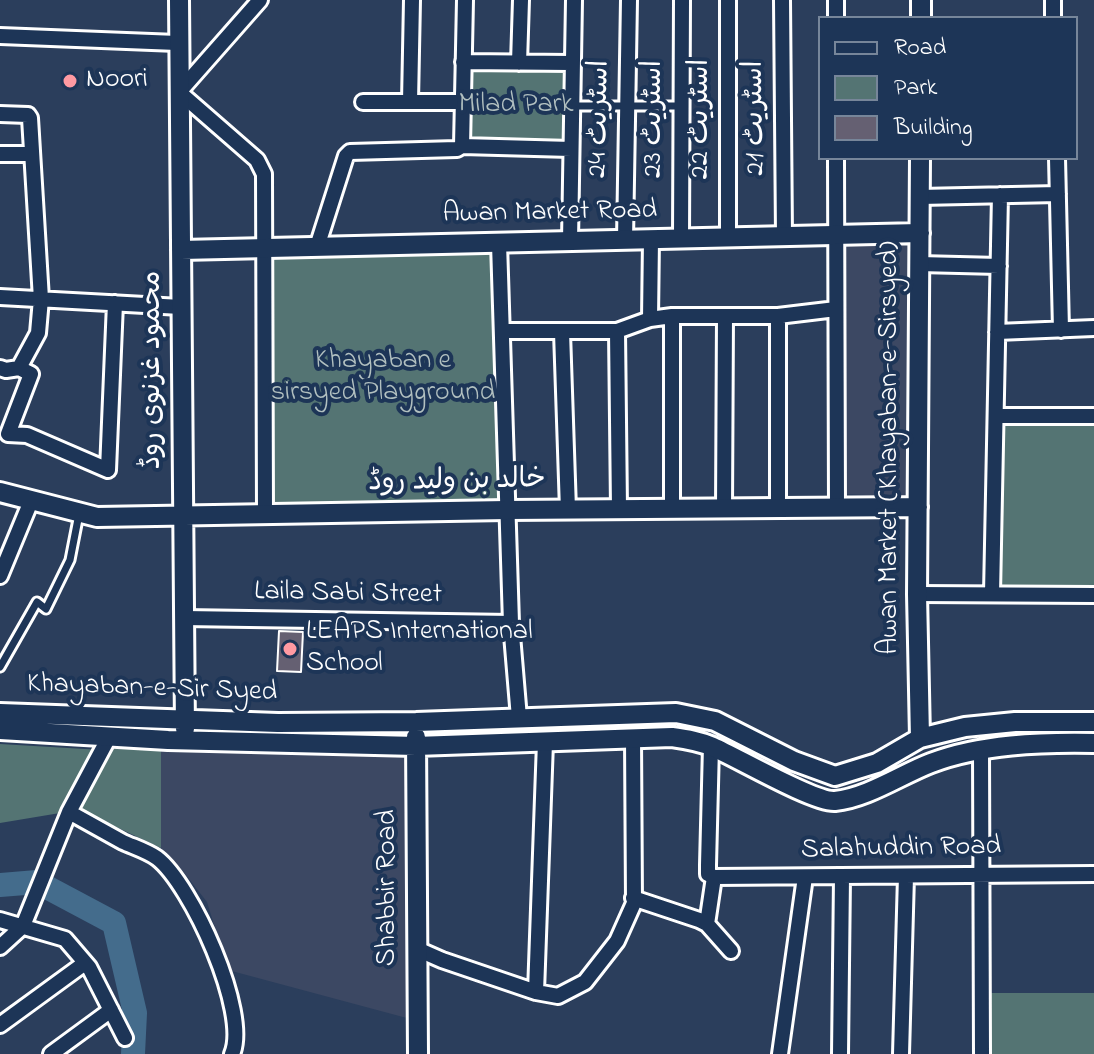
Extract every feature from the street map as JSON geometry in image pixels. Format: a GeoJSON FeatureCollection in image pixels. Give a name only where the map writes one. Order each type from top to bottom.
{"type":"FeatureCollection","features":[{"type":"Feature","properties":{"kind":"street","name":"محمود غزنوی روڈ"},"geometry":{"type":"LineString","coordinates":[[179,0],[185,740]]}},
{"type":"Feature","properties":{"kind":"street"},"geometry":{"type":"LineString","coordinates":[[260,0],[179,92],[257,160],[264,174],[265,514]]}},
{"type":"Feature","properties":{"kind":"street"},"geometry":{"type":"LineString","coordinates":[[410,102],[412,0]]}},
{"type":"Feature","properties":{"kind":"street"},"geometry":{"type":"LineString","coordinates":[[462,146],[465,0]]}},
{"type":"Feature","properties":{"kind":"street"},"geometry":{"type":"LineString","coordinates":[[519,63],[521,0]]}},
{"type":"Feature","properties":{"kind":"street"},"geometry":{"type":"LineString","coordinates":[[570,241],[574,0]]}},
{"type":"Feature","properties":{"kind":"street","name":"اسٹریٹ 24"},"geometry":{"type":"LineString","coordinates":[[625,240],[629,0]]}},
{"type":"Feature","properties":{"kind":"street","name":"اسٹریٹ 23"},"geometry":{"type":"LineString","coordinates":[[681,239],[682,0]]}},
{"type":"Feature","properties":{"kind":"street","name":"اسٹریٹ 22"},"geometry":{"type":"LineString","coordinates":[[728,0],[728,238]]}},
{"type":"Feature","properties":{"kind":"street","name":"اسٹریٹ 21"},"geometry":{"type":"LineString","coordinates":[[782,0],[784,236]]}},
{"type":"Feature","properties":{"kind":"street"},"geometry":{"type":"LineString","coordinates":[[0,36],[177,43]]}},
{"type":"Feature","properties":{"kind":"street"},"geometry":{"type":"LineString","coordinates":[[463,62],[571,63]]}},
{"type":"Feature","properties":{"kind":"street"},"geometry":{"type":"LineString","coordinates":[[363,102],[462,102]]}},
{"type":"Feature","properties":{"kind":"street"},"geometry":{"type":"LineString","coordinates":[[0,114],[28,115],[30,118],[41,299],[38,333],[19,368]]}},
{"type":"Feature","properties":{"kind":"street"},"geometry":{"type":"LineString","coordinates":[[317,247],[346,156],[350,152],[457,149],[462,146],[571,149]]}},
{"type":"Feature","properties":{"kind":"street"},"geometry":{"type":"LineString","coordinates":[[0,154],[32,154]]}},
{"type":"Feature","properties":{"kind":"street"},"geometry":{"type":"LineString","coordinates":[[836,160],[837,508]]}},
{"type":"Feature","properties":{"kind":"street","name":"Awan Market (Khayaban-e-Sirsyed)"},"geometry":{"type":"LineString","coordinates":[[920,160],[917,594],[920,738]]}},
{"type":"Feature","properties":{"kind":"street"},"geometry":{"type":"LineString","coordinates":[[1057,160],[1061,330]]}},
{"type":"Feature","properties":{"kind":"street"},"geometry":{"type":"LineString","coordinates":[[920,197],[1058,194]]}},
{"type":"Feature","properties":{"kind":"street"},"geometry":{"type":"LineString","coordinates":[[992,594],[1000,195]]}},
{"type":"Feature","properties":{"kind":"street","name":"Awan Market Road"},"geometry":{"type":"LineString","coordinates":[[181,250],[920,233]]}},
{"type":"Feature","properties":{"kind":"street"},"geometry":{"type":"LineString","coordinates":[[650,319],[651,239]]}},
{"type":"Feature","properties":{"kind":"street"},"geometry":{"type":"LineString","coordinates":[[499,243],[511,623],[519,718]]}},
{"type":"Feature","properties":{"kind":"street"},"geometry":{"type":"LineString","coordinates":[[919,264],[999,266]]}},
{"type":"Feature","properties":{"kind":"street"},"geometry":{"type":"LineString","coordinates":[[0,297],[181,307]]}},
{"type":"Feature","properties":{"kind":"street"},"geometry":{"type":"LineString","coordinates":[[0,368],[19,368],[31,374],[8,434],[27,435],[108,470],[115,303]]}},
{"type":"Feature","properties":{"kind":"street"},"geometry":{"type":"LineString","coordinates":[[502,331],[617,331],[650,319],[672,316],[778,316],[836,309]]}},
{"type":"Feature","properties":{"kind":"street"},"geometry":{"type":"LineString","coordinates":[[672,316],[672,509]]}},
{"type":"Feature","properties":{"kind":"street"},"geometry":{"type":"LineString","coordinates":[[724,509],[725,316]]}},
{"type":"Feature","properties":{"kind":"street"},"geometry":{"type":"LineString","coordinates":[[778,316],[778,508]]}},
{"type":"Feature","properties":{"kind":"street"},"geometry":{"type":"LineString","coordinates":[[997,332],[1094,328]]}},
{"type":"Feature","properties":{"kind":"street"},"geometry":{"type":"LineString","coordinates":[[617,331],[619,509]]}},
{"type":"Feature","properties":{"kind":"street"},"geometry":{"type":"LineString","coordinates":[[562,332],[568,510]]}},
{"type":"Feature","properties":{"kind":"street"},"geometry":{"type":"LineString","coordinates":[[996,416],[1094,416]]}},
{"type":"Feature","properties":{"kind":"street","name":"خالد بن ولید روڈ"},"geometry":{"type":"LineString","coordinates":[[0,492],[97,517],[918,507]]}},
{"type":"Feature","properties":{"kind":"street"},"geometry":{"type":"LineString","coordinates":[[0,576],[31,501]]}},
{"type":"Feature","properties":{"kind":"street"},"geometry":{"type":"LineString","coordinates":[[917,594],[1094,595]]}},
{"type":"Feature","properties":{"kind":"street","name":"Laila Sabi Street"},"geometry":{"type":"LineString","coordinates":[[184,618],[511,623]]}},
{"type":"Feature","properties":{"kind":"street","name":"Khayaban-e-Sir Syed"},"geometry":{"type":"LineString","coordinates":[[0,713],[278,723],[416,722],[676,713],[715,721],[794,761],[835,776],[877,763],[920,738],[965,727],[1015,722],[1094,722]]}},
{"type":"Feature","properties":{"kind":"street","name":"Shabbir Road"},"geometry":{"type":"LineString","coordinates":[[416,722],[418,1054]]}},
{"type":"Feature","properties":{"kind":"street","name":"Khayaban-e-Sir Syed"},"geometry":{"type":"LineString","coordinates":[[0,730],[185,740],[416,746],[672,737],[711,746],[833,802],[880,787],[964,752],[1094,743]]}},
{"type":"Feature","properties":{"kind":"street"},"geometry":{"type":"LineString","coordinates":[[0,947],[25,920],[68,816],[109,737]]}},
{"type":"Feature","properties":{"kind":"street"},"geometry":{"type":"LineString","coordinates":[[417,949],[536,992],[558,996],[585,982],[617,941],[634,903],[633,737]]}},
{"type":"Feature","properties":{"kind":"street"},"geometry":{"type":"LineString","coordinates":[[536,992],[545,742]]}},
{"type":"Feature","properties":{"kind":"street"},"geometry":{"type":"LineString","coordinates":[[707,924],[711,875],[711,746]]}},
{"type":"Feature","properties":{"kind":"street"},"geometry":{"type":"LineString","coordinates":[[981,750],[982,1054]]}},
{"type":"Feature","properties":{"kind":"street"},"geometry":{"type":"LineString","coordinates":[[68,816],[155,857],[176,878],[215,954],[232,1003],[237,1051]]}},
{"type":"Feature","properties":{"kind":"street","name":"Salahuddin Road"},"geometry":{"type":"LineString","coordinates":[[711,875],[1094,874]]}},
{"type":"Feature","properties":{"kind":"street"},"geometry":{"type":"LineString","coordinates":[[901,1054],[906,876]]}},
{"type":"Feature","properties":{"kind":"street"},"geometry":{"type":"LineString","coordinates":[[780,1054],[805,877]]}},
{"type":"Feature","properties":{"kind":"street"},"geometry":{"type":"LineString","coordinates":[[840,1054],[842,877]]}},
{"type":"Feature","properties":{"kind":"street"},"geometry":{"type":"LineString","coordinates":[[633,898],[707,924],[731,951]]}},
{"type":"Feature","properties":{"kind":"street"},"geometry":{"type":"LineString","coordinates":[[0,920],[25,920],[65,939],[85,963],[125,1038]]}},
{"type":"Feature","properties":{"kind":"street"},"geometry":{"type":"LineString","coordinates":[[0,1025],[85,963]]}},
{"type":"Feature","properties":{"kind":"street"},"geometry":{"type":"LineString","coordinates":[[51,1054],[111,1010]]}},
{"type":"Feature","properties":{"kind":"lane"},"geometry":{"type":"LineString","coordinates":[[571,106],[681,106]]}},
{"type":"Feature","properties":{"kind":"lane"},"geometry":{"type":"LineString","coordinates":[[0,667],[37,602],[46,609],[70,560],[79,514]]}},
{"type":"Feature","properties":{"kind":"shaded area"},"geometry":{"type":"Polygon","coordinates":[[[842,243],[913,244],[911,497],[845,494],[842,243]]]}},
{"type":"Feature","properties":{"kind":"shaded area"},"geometry":{"type":"Polygon","coordinates":[[[160,739],[416,746],[418,1021],[228,970],[207,902],[161,848],[160,739]]]}},
{"type":"Feature","properties":{"kind":"green space","name":"Milad Park"},"geometry":{"type":"Polygon","coordinates":[[[467,67],[566,68],[566,144],[465,144],[467,67]]]}},
{"type":"Feature","properties":{"kind":"green space","name":"Khayaban e sirsyed Playground"},"geometry":{"type":"Polygon","coordinates":[[[490,250],[499,501],[273,503],[271,255],[490,250]]]}},
{"type":"Feature","properties":{"kind":"green space"},"geometry":{"type":"Polygon","coordinates":[[[996,416],[1094,416],[1094,595],[992,594],[996,416]]]}},
{"type":"Feature","properties":{"kind":"green space"},"geometry":{"type":"Polygon","coordinates":[[[0,744],[102,750],[66,812],[0,823],[0,744]]]}},
{"type":"Feature","properties":{"kind":"green space"},"geometry":{"type":"Polygon","coordinates":[[[110,749],[161,749],[161,848],[80,810],[110,749]]]}},
{"type":"Feature","properties":{"kind":"green space"},"geometry":{"type":"Polygon","coordinates":[[[982,993],[1094,993],[1094,1054],[982,1054],[982,993]]]}},
{"type":"Feature","properties":{"kind":"building"},"geometry":{"type":"Polygon","coordinates":[[[279,631],[303,632],[301,672],[277,671],[279,631]]]}},
{"type":"Feature","properties":{"kind":"waterway"},"geometry":{"type":"LineString","coordinates":[[0,885],[37,882],[114,923],[135,1013],[133,1054]]}},
{"type":"Feature","properties":{"kind":"place","name":"Noori"},"geometry":{"type":"Point","coordinates":[70,81]}},
{"type":"Feature","properties":{"kind":"place","name":"LEAPS International School"},"geometry":{"type":"Point","coordinates":[290,649]}}]}
